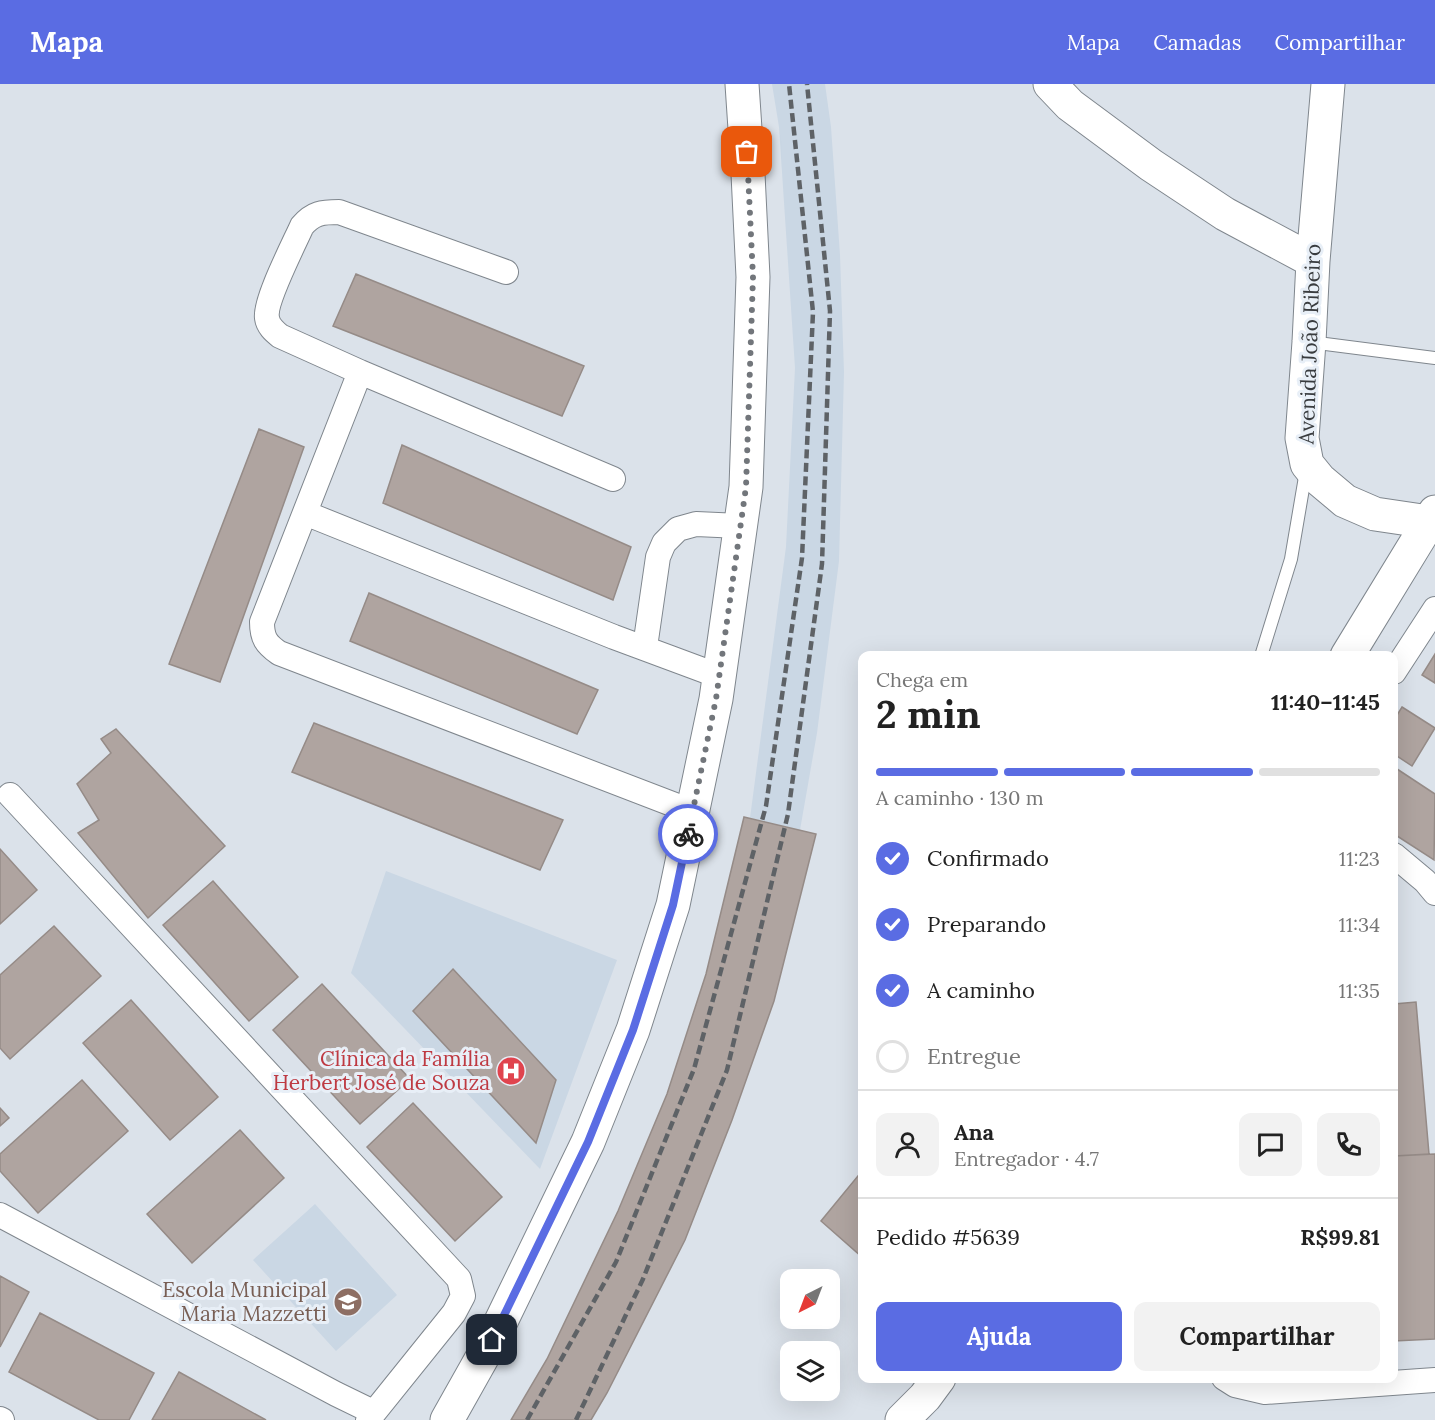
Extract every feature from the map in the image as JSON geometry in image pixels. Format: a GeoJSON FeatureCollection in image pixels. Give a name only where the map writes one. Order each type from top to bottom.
{"type":"FeatureCollection","features":[{"type":"Feature","properties":{"kind":"main road"},"geometry":{"type":"LineString","coordinates":[[447,1420],[492,1340],[588,1142],[633,1030],[673,905],[719,676],[746,487],[753,277],[742,84]]}},
{"type":"Feature","properties":{"kind":"main road"},"geometry":{"type":"LineString","coordinates":[[1050,84],[1070,105],[1151,165],[1225,214],[1313,261]]}},
{"type":"Feature","properties":{"kind":"main road","name":"Avenida João Ribeiro"},"geometry":{"type":"LineString","coordinates":[[1328,84],[1313,261],[1302,438],[1307,464],[1320,480],[1345,501],[1375,514],[1432,517]]}},
{"type":"Feature","properties":{"kind":"main road"},"geometry":{"type":"LineString","coordinates":[[1350,651],[1432,517]]}},
{"type":"Feature","properties":{"kind":"main road"},"geometry":{"type":"LineString","coordinates":[[902,1420],[935,1383]]}},
{"type":"Feature","properties":{"kind":"street"},"geometry":{"type":"LineString","coordinates":[[506,272],[339,212],[324,212],[310,217],[302,226],[268,303],[267,317],[271,328],[280,336],[613,479]]}},
{"type":"Feature","properties":{"kind":"street"},"geometry":{"type":"LineString","coordinates":[[360,372],[262,622],[262,634],[269,646],[279,653],[693,812]]}},
{"type":"Feature","properties":{"kind":"street"},"geometry":{"type":"LineString","coordinates":[[305,513],[614,637],[719,676]]}},
{"type":"Feature","properties":{"kind":"street"},"geometry":{"type":"LineString","coordinates":[[645,647],[658,556],[664,543],[678,529],[696,524],[740,526]]}},
{"type":"Feature","properties":{"kind":"street"},"geometry":{"type":"LineString","coordinates":[[1398,666],[1435,609]]}},
{"type":"Feature","properties":{"kind":"street"},"geometry":{"type":"LineString","coordinates":[[0,1215],[336,1394],[371,1416],[454,1313],[463,1296],[459,1279],[10,795]]}},
{"type":"Feature","properties":{"kind":"street"},"geometry":{"type":"LineString","coordinates":[[1398,858],[1425,880],[1435,893]]}},
{"type":"Feature","properties":{"kind":"street"},"geometry":{"type":"LineString","coordinates":[[1398,1383],[1435,1380]]}},
{"type":"Feature","properties":{"kind":"street"},"geometry":{"type":"LineString","coordinates":[[1231,1383],[1265,1392],[1392,1383]]}},
{"type":"Feature","properties":{"kind":"lane"},"geometry":{"type":"LineString","coordinates":[[1309,342],[1435,358]]}},
{"type":"Feature","properties":{"kind":"lane"},"geometry":{"type":"LineString","coordinates":[[1263,651],[1291,559],[1307,464]]}},
{"type":"Feature","properties":{"kind":"shaded area"},"geometry":{"type":"Polygon","coordinates":[[[772,84],[825,84],[831,127],[840,255],[844,372],[839,561],[817,733],[800,830],[750,818],[786,547],[795,368],[779,127],[772,84]]]}},
{"type":"Feature","properties":{"kind":"shaded area","name":"Clínica da Família Herbert José de Souza"},"geometry":{"type":"Polygon","coordinates":[[[386,871],[617,960],[540,1169],[351,973],[386,871]]]}},
{"type":"Feature","properties":{"kind":"shaded area"},"geometry":{"type":"Polygon","coordinates":[[[315,1204],[397,1295],[336,1351],[253,1260],[315,1204]]]}},
{"type":"Feature","properties":{"kind":"building"},"geometry":{"type":"Polygon","coordinates":[[[356,274],[584,366],[562,416],[333,326],[356,274]]]}},
{"type":"Feature","properties":{"kind":"building"},"geometry":{"type":"Polygon","coordinates":[[[259,429],[304,447],[220,682],[169,664],[259,429]]]}},
{"type":"Feature","properties":{"kind":"building"},"geometry":{"type":"Polygon","coordinates":[[[402,445],[631,547],[613,600],[383,503],[402,445]]]}},
{"type":"Feature","properties":{"kind":"building"},"geometry":{"type":"Polygon","coordinates":[[[369,593],[598,690],[577,734],[350,641],[369,593]]]}},
{"type":"Feature","properties":{"kind":"building"},"geometry":{"type":"Polygon","coordinates":[[[1435,654],[1435,683],[1422,675],[1435,654]]]}},
{"type":"Feature","properties":{"kind":"building"},"geometry":{"type":"Polygon","coordinates":[[[1402,707],[1435,728],[1412,766],[1398,757],[1398,714],[1402,707]]]}},
{"type":"Feature","properties":{"kind":"building"},"geometry":{"type":"Polygon","coordinates":[[[314,723],[563,820],[540,870],[292,772],[314,723]]]}},
{"type":"Feature","properties":{"kind":"building"},"geometry":{"type":"Polygon","coordinates":[[[116,729],[225,846],[148,918],[78,833],[99,820],[77,784],[111,753],[101,739],[116,729]]]}},
{"type":"Feature","properties":{"kind":"building"},"geometry":{"type":"Polygon","coordinates":[[[1398,770],[1435,794],[1434,860],[1398,837],[1398,770]]]}},
{"type":"Feature","properties":{"kind":"building"},"geometry":{"type":"Polygon","coordinates":[[[744,817],[816,834],[774,1001],[732,1120],[685,1240],[591,1420],[511,1420],[547,1359],[618,1211],[667,1094],[706,974],[744,817]]]}},
{"type":"Feature","properties":{"kind":"building"},"geometry":{"type":"Polygon","coordinates":[[[0,849],[37,890],[0,924],[0,849]]]}},
{"type":"Feature","properties":{"kind":"building"},"geometry":{"type":"Polygon","coordinates":[[[213,881],[298,977],[249,1021],[163,925],[213,881]]]}},
{"type":"Feature","properties":{"kind":"building"},"geometry":{"type":"Polygon","coordinates":[[[54,926],[101,976],[10,1059],[0,1048],[0,975],[54,926]]]}},
{"type":"Feature","properties":{"kind":"building"},"geometry":{"type":"Polygon","coordinates":[[[453,969],[556,1080],[536,1143],[413,1011],[453,969]]]}},
{"type":"Feature","properties":{"kind":"building"},"geometry":{"type":"Polygon","coordinates":[[[322,984],[410,1079],[360,1124],[273,1030],[322,984]]]}},
{"type":"Feature","properties":{"kind":"building"},"geometry":{"type":"Polygon","coordinates":[[[131,1000],[218,1097],[170,1140],[83,1043],[131,1000]]]}},
{"type":"Feature","properties":{"kind":"building"},"geometry":{"type":"Polygon","coordinates":[[[1416,1002],[1429,1154],[1398,1156],[1398,1004],[1416,1002]]]}},
{"type":"Feature","properties":{"kind":"building"},"geometry":{"type":"Polygon","coordinates":[[[82,1080],[128,1131],[38,1213],[0,1171],[0,1154],[82,1080]]]}},
{"type":"Feature","properties":{"kind":"building"},"geometry":{"type":"Polygon","coordinates":[[[413,1103],[502,1197],[455,1241],[367,1147],[413,1103]]]}},
{"type":"Feature","properties":{"kind":"building"},"geometry":{"type":"Polygon","coordinates":[[[0,1108],[9,1118],[0,1126],[0,1108]]]}},
{"type":"Feature","properties":{"kind":"building"},"geometry":{"type":"Polygon","coordinates":[[[240,1130],[284,1178],[192,1263],[147,1214],[240,1130]]]}},
{"type":"Feature","properties":{"kind":"building"},"geometry":{"type":"Polygon","coordinates":[[[1435,1154],[1435,1339],[1398,1341],[1398,1156],[1435,1154]]]}},
{"type":"Feature","properties":{"kind":"building"},"geometry":{"type":"Polygon","coordinates":[[[858,1176],[858,1253],[821,1221],[858,1176]]]}},
{"type":"Feature","properties":{"kind":"building"},"geometry":{"type":"Polygon","coordinates":[[[0,1276],[29,1292],[0,1347],[0,1276]]]}},
{"type":"Feature","properties":{"kind":"building"},"geometry":{"type":"Polygon","coordinates":[[[40,1313],[154,1373],[129,1420],[99,1420],[9,1372],[40,1313]]]}},
{"type":"Feature","properties":{"kind":"building"},"geometry":{"type":"Polygon","coordinates":[[[179,1372],[266,1420],[152,1420],[179,1372]]]}},
{"type":"Feature","properties":{"kind":"railway"},"geometry":{"type":"LineString","coordinates":[[527,1420],[616,1262],[694,1069],[766,806],[802,558],[813,312],[789,84]]}},
{"type":"Feature","properties":{"kind":"railway"},"geometry":{"type":"LineString","coordinates":[[576,1420],[643,1279],[727,1070],[788,814],[822,564],[830,311],[807,84]]}},
{"type":"Feature","properties":{"kind":"way so far"},"geometry":{"type":"LineString","coordinates":[[688,834],[716,699],[746,487],[753,277],[747,152]]}},
{"type":"Feature","properties":{"kind":"place","name":"Clínica da Família Herbert José de Souza"},"geometry":{"type":"Point","coordinates":[511,1071]}},
{"type":"Feature","properties":{"kind":"place","name":"Escola Municipal Maria Mazzetti"},"geometry":{"type":"Point","coordinates":[348,1302]}},
{"type":"Feature","properties":{"kind":"route"},"geometry":{"type":"LineString","coordinates":[[492,1340],[588,1142],[633,1030],[673,905],[688,834]]}}]}
